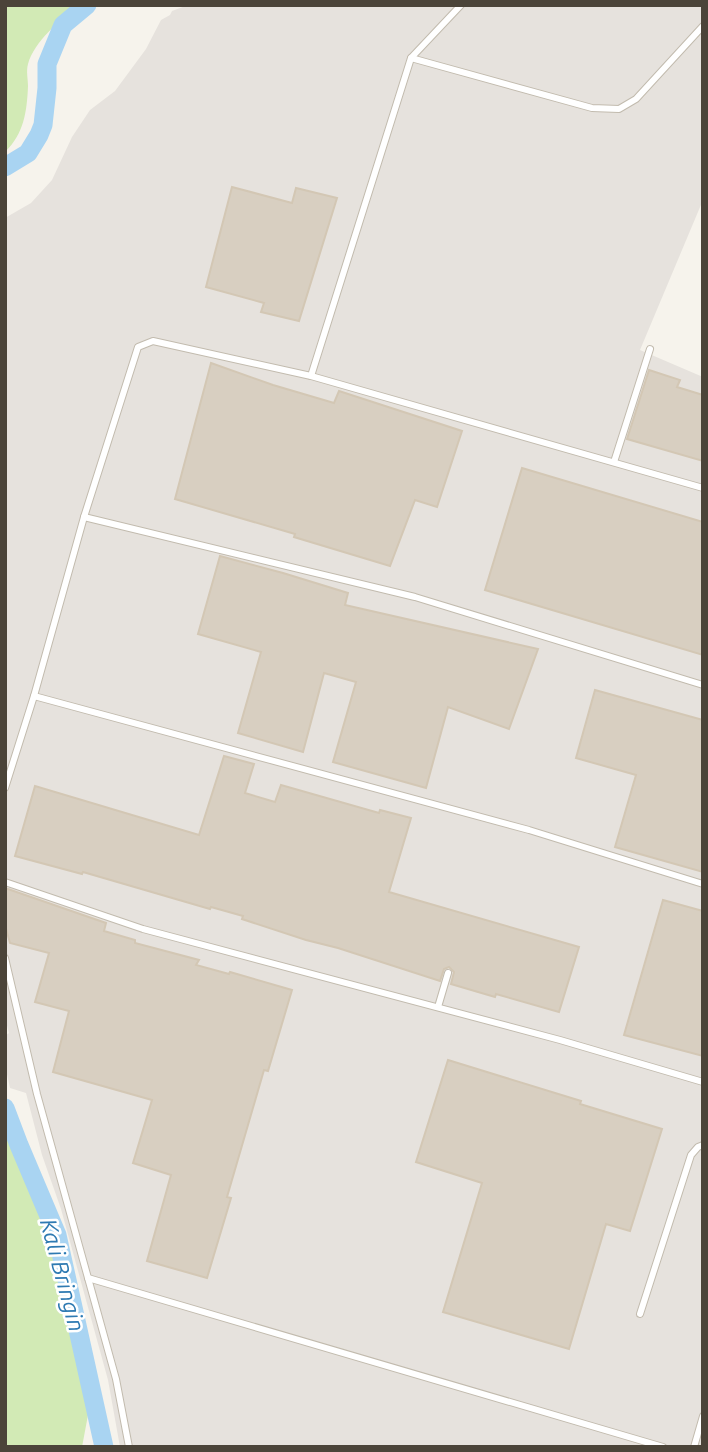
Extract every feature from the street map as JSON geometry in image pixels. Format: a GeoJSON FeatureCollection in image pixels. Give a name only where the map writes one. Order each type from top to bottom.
{"type":"FeatureCollection","features":[{"type":"Feature","properties":{"kind":"lane"},"geometry":{"type":"LineString","coordinates":[[311,376],[411,58],[461,5]]}},
{"type":"Feature","properties":{"kind":"lane"},"geometry":{"type":"LineString","coordinates":[[411,58],[592,107],[619,109],[636,99],[703,26]]}},
{"type":"Feature","properties":{"kind":"lane"},"geometry":{"type":"LineString","coordinates":[[5,788],[84,517],[138,347],[153,341],[311,376],[703,488]]}},
{"type":"Feature","properties":{"kind":"lane"},"geometry":{"type":"LineString","coordinates":[[614,462],[650,349]]}},
{"type":"Feature","properties":{"kind":"lane"},"geometry":{"type":"LineString","coordinates":[[84,517],[415,597],[703,685]]}},
{"type":"Feature","properties":{"kind":"lane"},"geometry":{"type":"LineString","coordinates":[[34,696],[529,830],[703,884]]}},
{"type":"Feature","properties":{"kind":"lane"},"geometry":{"type":"LineString","coordinates":[[5,882],[144,929],[560,1040],[703,1082]]}},
{"type":"Feature","properties":{"kind":"lane"},"geometry":{"type":"LineString","coordinates":[[5,958],[37,1094],[116,1379],[129,1447]]}},
{"type":"Feature","properties":{"kind":"lane"},"geometry":{"type":"LineString","coordinates":[[438,1007],[448,973]]}},
{"type":"Feature","properties":{"kind":"lane"},"geometry":{"type":"LineString","coordinates":[[640,1314],[691,1155],[703,1145]]}},
{"type":"Feature","properties":{"kind":"lane"},"geometry":{"type":"LineString","coordinates":[[88,1278],[663,1447]]}},
{"type":"Feature","properties":{"kind":"lane"},"geometry":{"type":"LineString","coordinates":[[694,1447],[703,1416]]}},
{"type":"Feature","properties":{"kind":"shaded area"},"geometry":{"type":"Polygon","coordinates":[[[188,5],[703,5],[703,200],[640,350],[703,377],[703,1447],[120,1447],[108,1380],[61,1209],[42,1155],[26,1093],[10,1088],[5,1065],[5,1036],[9,1033],[5,1018],[5,218],[31,203],[52,180],[72,137],[90,110],[115,91],[146,49],[161,20],[172,11],[188,5]]]}},
{"type":"Feature","properties":{"kind":"green space"},"geometry":{"type":"Polygon","coordinates":[[[5,5],[76,5],[48,32],[31,55],[27,67],[28,95],[23,122],[16,138],[5,152],[5,5]]]}},
{"type":"Feature","properties":{"kind":"green space"},"geometry":{"type":"Polygon","coordinates":[[[5,1126],[43,1220],[77,1335],[88,1415],[82,1447],[5,1447],[5,1126]]]}},
{"type":"Feature","properties":{"kind":"building"},"geometry":{"type":"Polygon","coordinates":[[[232,187],[292,203],[296,188],[337,198],[299,321],[261,312],[264,303],[206,287],[232,187]]]}},
{"type":"Feature","properties":{"kind":"building"},"geometry":{"type":"Polygon","coordinates":[[[211,363],[334,403],[339,391],[462,431],[437,507],[415,500],[390,566],[294,537],[295,534],[175,499],[211,363]]]}},
{"type":"Feature","properties":{"kind":"building"},"geometry":{"type":"Polygon","coordinates":[[[649,370],[680,380],[677,387],[703,395],[703,461],[627,439],[649,370]]]}},
{"type":"Feature","properties":{"kind":"building"},"geometry":{"type":"Polygon","coordinates":[[[522,468],[703,522],[703,655],[485,590],[522,468]]]}},
{"type":"Feature","properties":{"kind":"building"},"geometry":{"type":"Polygon","coordinates":[[[220,556],[348,593],[345,605],[538,649],[509,729],[448,707],[426,788],[333,762],[356,682],[324,673],[303,752],[238,733],[261,652],[198,634],[220,556]]]}},
{"type":"Feature","properties":{"kind":"building"},"geometry":{"type":"Polygon","coordinates":[[[595,690],[703,720],[703,872],[615,847],[636,775],[576,758],[595,690]]]}},
{"type":"Feature","properties":{"kind":"building"},"geometry":{"type":"Polygon","coordinates":[[[224,756],[254,764],[245,793],[275,802],[281,785],[379,813],[380,810],[411,818],[389,892],[579,947],[559,1012],[451,984],[454,972],[449,967],[444,969],[440,981],[242,919],[243,916],[15,856],[35,786],[199,835],[224,756]]]}},
{"type":"Feature","properties":{"kind":"building"},"geometry":{"type":"Polygon","coordinates":[[[5,888],[106,923],[104,931],[135,940],[135,943],[199,960],[196,965],[292,990],[268,1071],[264,1070],[227,1197],[231,1198],[207,1278],[147,1261],[171,1175],[133,1163],[152,1100],[53,1072],[69,1011],[35,1002],[49,953],[10,943],[5,925],[5,888]]]}},
{"type":"Feature","properties":{"kind":"building"},"geometry":{"type":"Polygon","coordinates":[[[663,900],[703,911],[703,1056],[624,1035],[663,900]]]}},
{"type":"Feature","properties":{"kind":"building"},"geometry":{"type":"Polygon","coordinates":[[[448,1060],[662,1129],[630,1231],[606,1224],[569,1349],[443,1312],[482,1183],[416,1162],[448,1060]]]}},
{"type":"Feature","properties":{"kind":"waterway","name":"Kali Bringin"},"geometry":{"type":"LineString","coordinates":[[5,167],[28,153],[39,135],[43,125],[47,64],[63,25],[87,5]]}},
{"type":"Feature","properties":{"kind":"waterway","name":"Kali Bringin"},"geometry":{"type":"LineString","coordinates":[[5,1108],[57,1235],[104,1447]]}}]}
